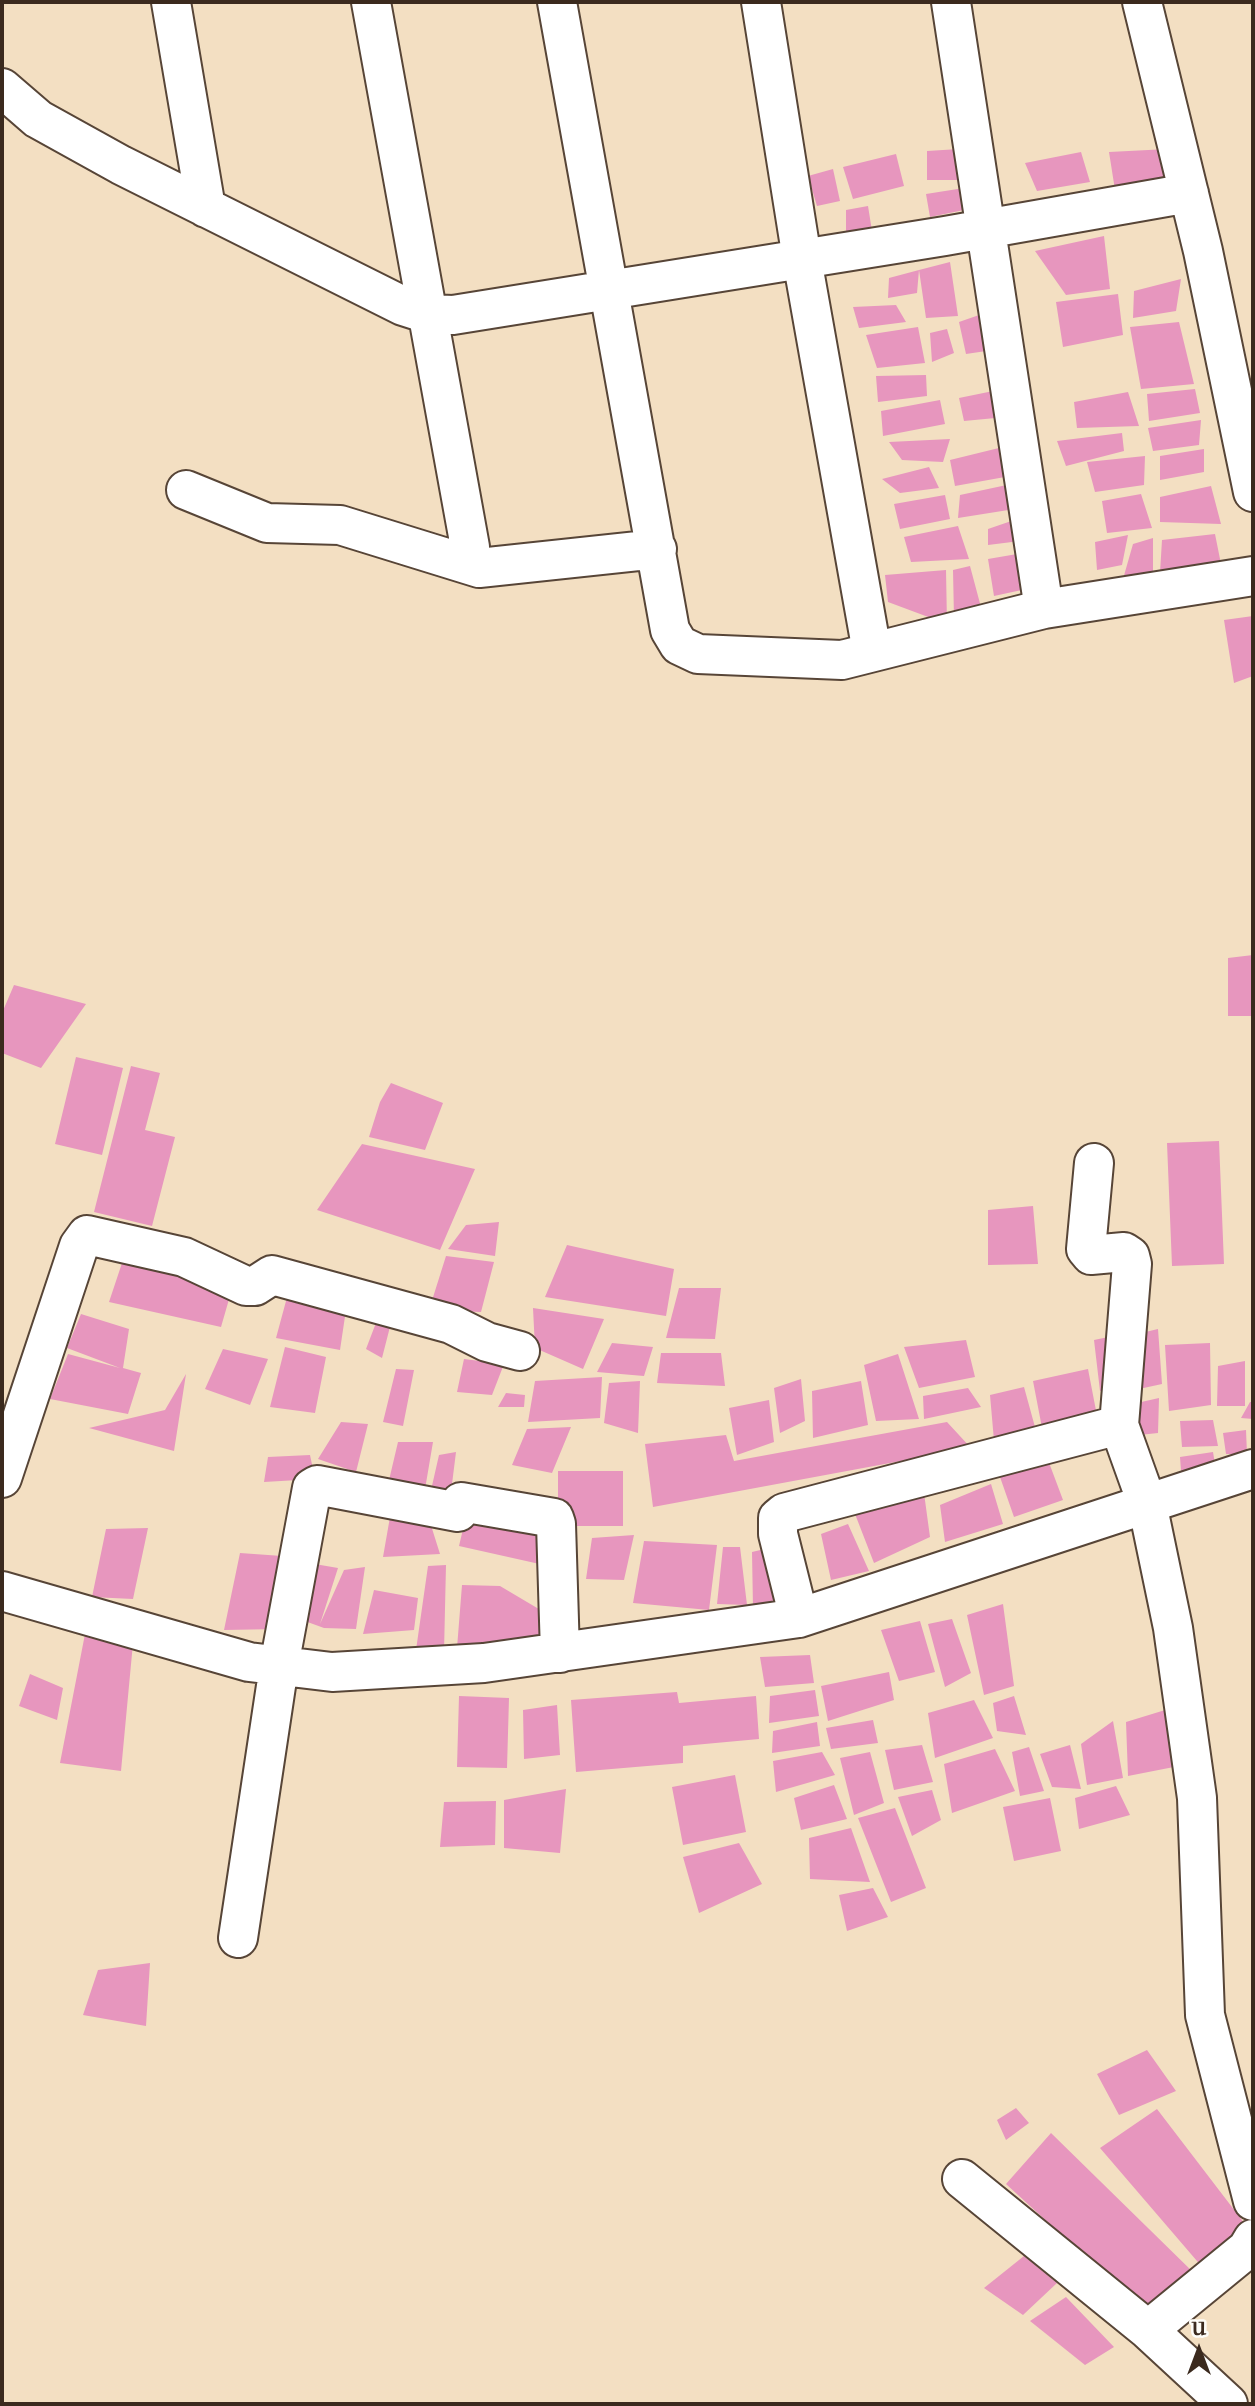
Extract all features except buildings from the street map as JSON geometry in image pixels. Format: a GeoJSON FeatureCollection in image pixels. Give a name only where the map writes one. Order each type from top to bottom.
{"type":"FeatureCollection","features":[{"type":"Feature","properties":{"kind":"street"},"geometry":{"type":"LineString","coordinates":[[171,2],[206,208]]}},
{"type":"Feature","properties":{"kind":"street"},"geometry":{"type":"LineString","coordinates":[[371,2],[470,547]]}},
{"type":"Feature","properties":{"kind":"street"},"geometry":{"type":"LineString","coordinates":[[557,2],[672,637],[688,651],[698,654],[842,660],[1044,609],[1253,576]]}},
{"type":"Feature","properties":{"kind":"street"},"geometry":{"type":"LineString","coordinates":[[761,2],[802,259],[872,652]]}},
{"type":"Feature","properties":{"kind":"street"},"geometry":{"type":"LineString","coordinates":[[951,2],[1044,609]]}},
{"type":"Feature","properties":{"kind":"street"},"geometry":{"type":"LineString","coordinates":[[1142,2],[1189,193],[1253,492]]}},
{"type":"Feature","properties":{"kind":"street"},"geometry":{"type":"LineString","coordinates":[[2,88],[38,119],[206,208],[403,306],[428,314],[453,315],[987,229],[1189,193]]}},
{"type":"Feature","properties":{"kind":"street"},"geometry":{"type":"LineString","coordinates":[[186,490],[267,523],[340,525],[478,568],[657,548]]}},
{"type":"Feature","properties":{"kind":"street"},"geometry":{"type":"LineString","coordinates":[[1094,1163],[1086,1249],[1091,1255],[1124,1252],[1130,1256],[1132,1264],[1119,1425],[1147,1503],[1173,1628],[1197,1797],[1206,2015],[1253,2201]]}},
{"type":"Feature","properties":{"kind":"street"},"geometry":{"type":"LineString","coordinates":[[2,1478],[79,1246],[87,1234],[184,1257],[246,1286],[255,1286],[272,1275],[450,1324],[487,1342],[520,1351]]}},
{"type":"Feature","properties":{"kind":"street"},"geometry":{"type":"LineString","coordinates":[[799,1619],[778,1534],[778,1518],[784,1513],[1119,1425]]}},
{"type":"Feature","properties":{"kind":"street"},"geometry":{"type":"LineString","coordinates":[[2,1591],[249,1661],[279,1666],[332,1672],[484,1663],[799,1619],[1253,1469]]}},
{"type":"Feature","properties":{"kind":"street"},"geometry":{"type":"LineString","coordinates":[[238,1938],[279,1666],[312,1488],[317,1485],[458,1512],[461,1502],[554,1518],[560,1653]]}},
{"type":"Feature","properties":{"kind":"street"},"geometry":{"type":"LineString","coordinates":[[962,2179],[1148,2330],[1228,2404]]}},
{"type":"Feature","properties":{"kind":"street"},"geometry":{"type":"LineString","coordinates":[[1148,2330],[1247,2249],[1253,2239]]}}]}
